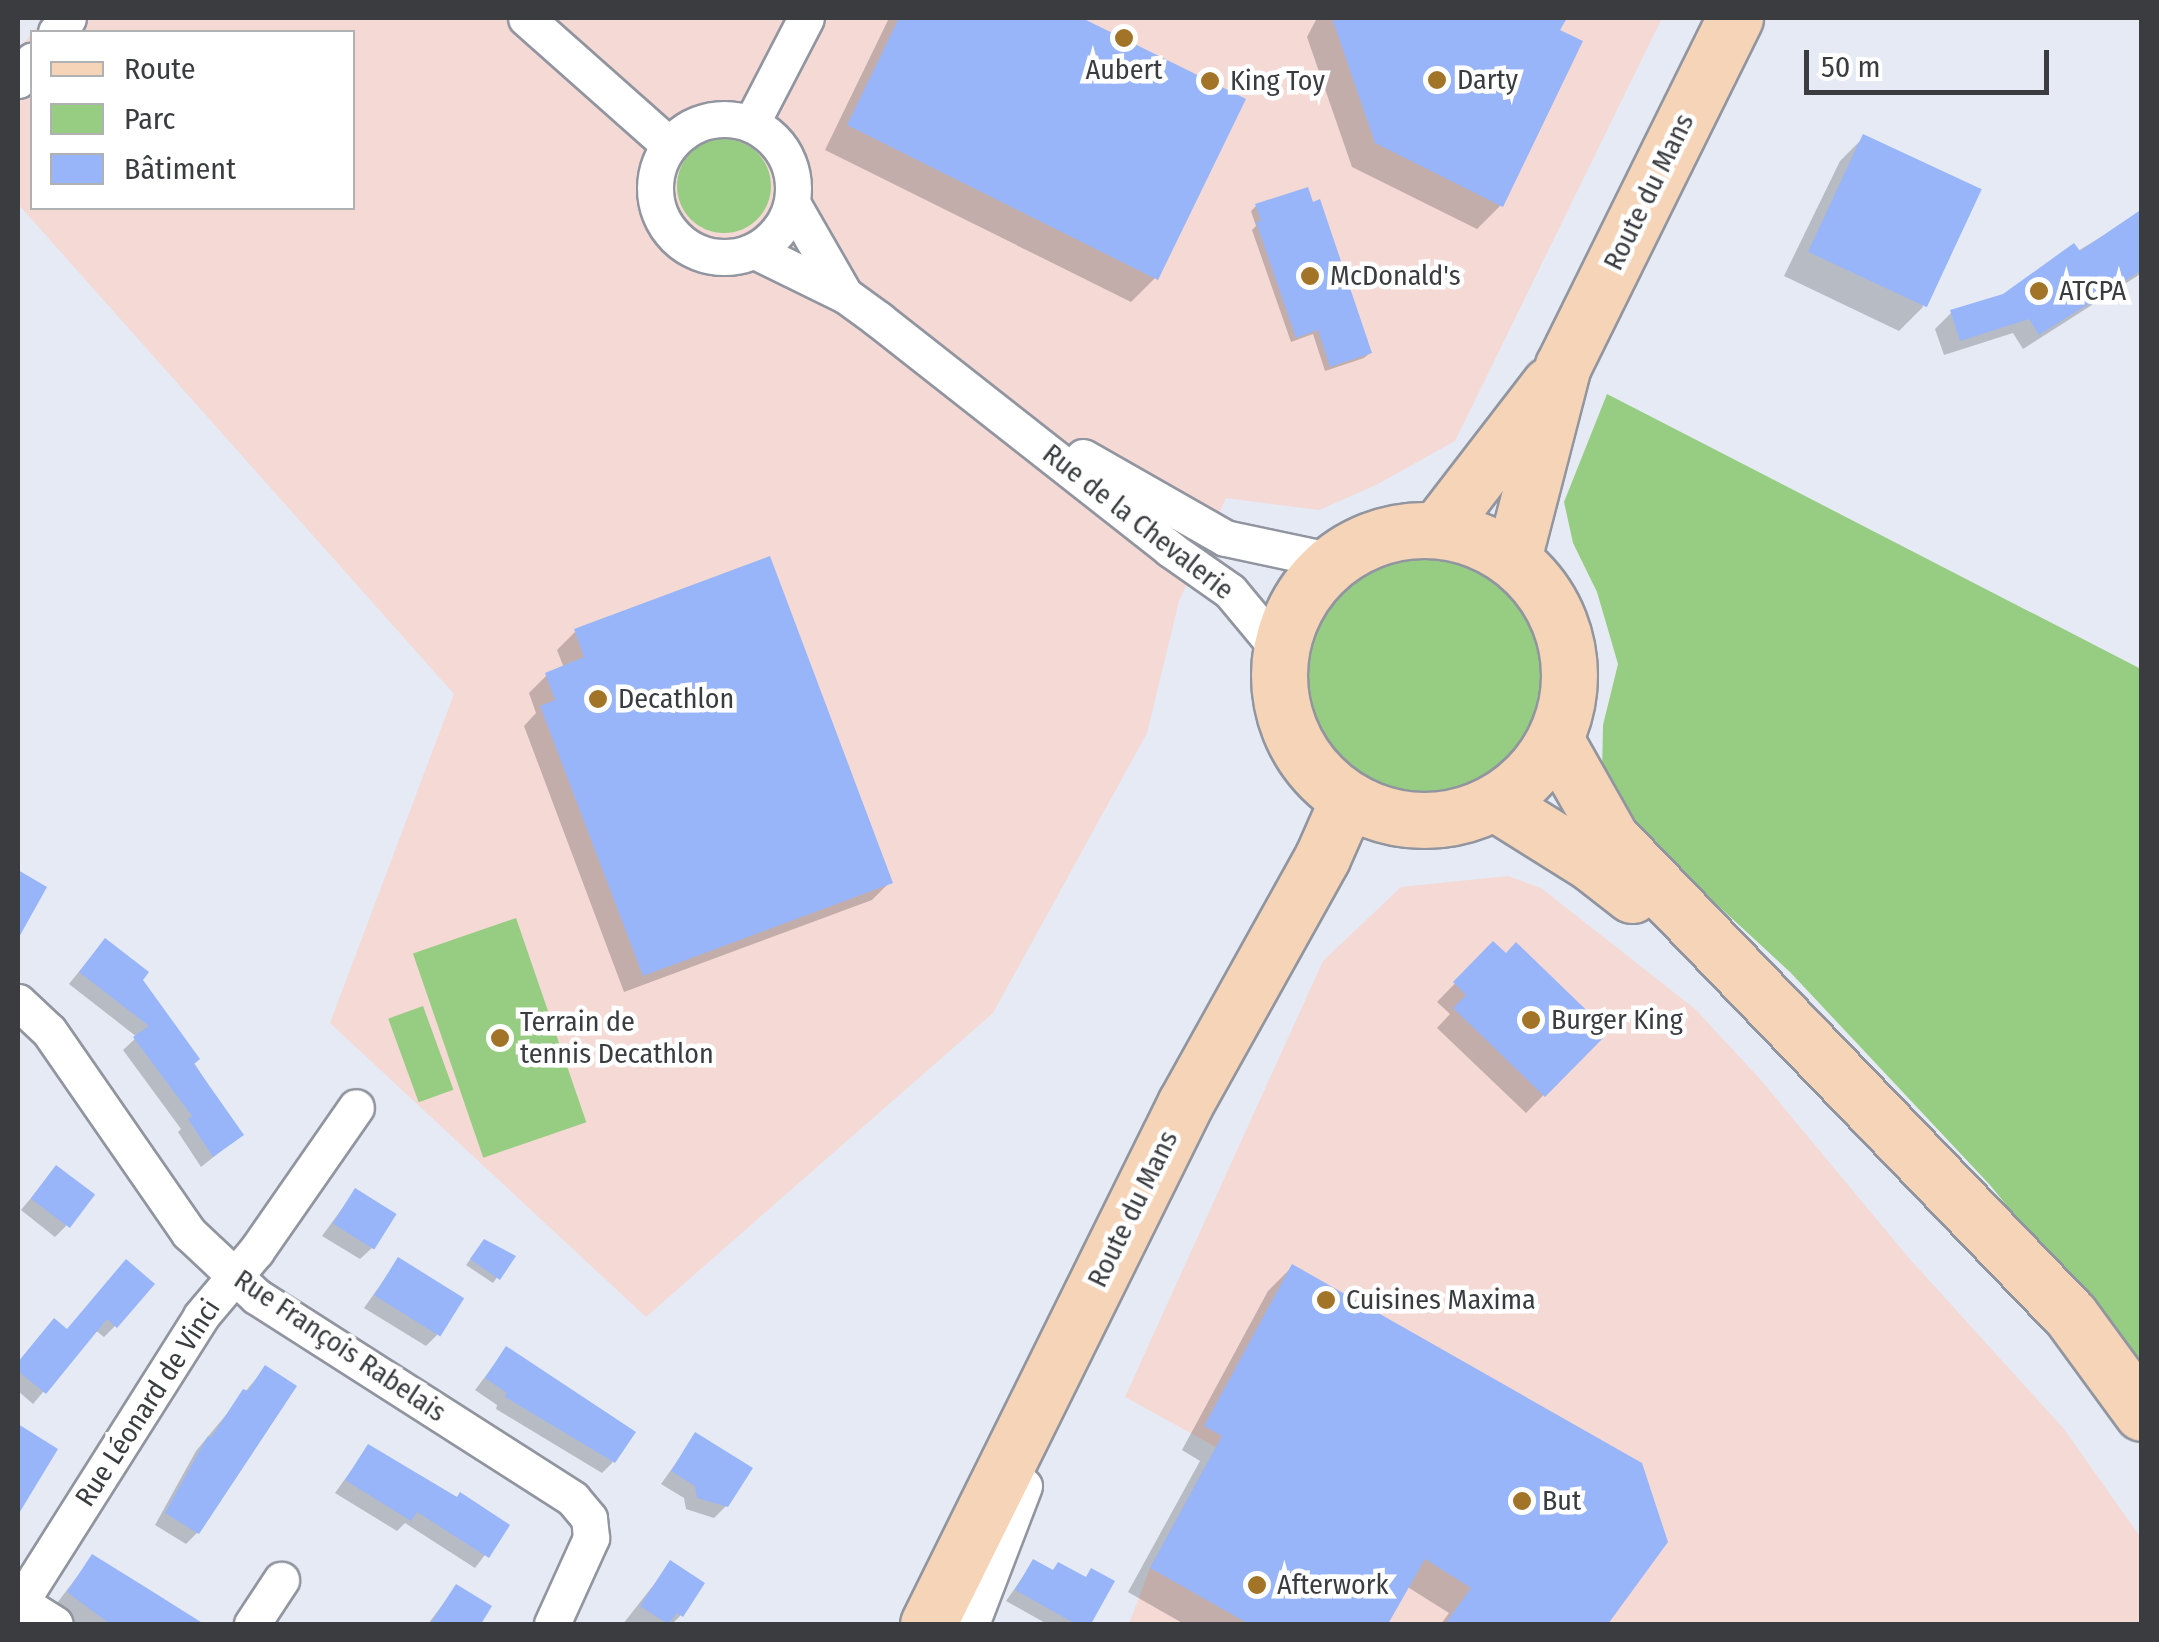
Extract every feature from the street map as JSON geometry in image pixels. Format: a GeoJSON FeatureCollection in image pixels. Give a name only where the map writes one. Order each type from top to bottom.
{"type":"FeatureCollection","features":[{"type":"Feature","properties":{"kind":"main road","name":"Route du Mans"},"geometry":{"type":"LineString","coordinates":[[1438,530],[1563,366],[1735,18]]}},
{"type":"Feature","properties":{"kind":"main road","name":"Route du Mans"},"geometry":{"type":"LineString","coordinates":[[1512,559],[1563,366]]}},
{"type":"Feature","properties":{"kind":"main road"},"geometry":{"type":"LineString","coordinates":[[1438,530],[1478,539],[1512,559],[1546,596],[1566,642],[1569,692],[1555,739],[1530,776],[1494,803],[1458,817],[1420,821],[1382,814],[1348,799],[1314,771],[1291,736],[1279,694],[1280,651],[1290,617],[1308,586],[1333,560],[1365,541],[1401,531],[1438,530]]}},
{"type":"Feature","properties":{"kind":"main road"},"geometry":{"type":"LineString","coordinates":[[1555,739],[1611,838],[2071,1316],[2137,1408]]}},
{"type":"Feature","properties":{"kind":"main road","name":"Route du Mans"},"geometry":{"type":"LineString","coordinates":[[928,1624],[1184,1104],[1322,858],[1348,799]]}},
{"type":"Feature","properties":{"kind":"main road"},"geometry":{"type":"LineString","coordinates":[[1494,803],[1592,863],[1664,921],[2137,1408]]}},
{"type":"Feature","properties":{"kind":"street"},"geometry":{"type":"LineString","coordinates":[[526,18],[669,145]]}},
{"type":"Feature","properties":{"kind":"street"},"geometry":{"type":"LineString","coordinates":[[751,124],[806,18]]}},
{"type":"Feature","properties":{"kind":"street"},"geometry":{"type":"LineString","coordinates":[[706,120],[751,124],[765,132],[786,156],[792,171],[792,203],[779,231],[754,250],[736,256],[698,252],[668,230],[654,196],[655,178],[669,145],[706,120]]}},
{"type":"Feature","properties":{"kind":"street","name":"Rue de la Chevalerie"},"geometry":{"type":"LineString","coordinates":[[792,203],[845,294]]}},
{"type":"Feature","properties":{"kind":"street","name":"Rue de la Chevalerie"},"geometry":{"type":"LineString","coordinates":[[754,250],[845,294],[1170,548],[1230,590],[1280,651]]}},
{"type":"Feature","properties":{"kind":"street","name":"Rue de la Chevalerie"},"geometry":{"type":"LineString","coordinates":[[986,403],[1225,538],[1333,560]]}},
{"type":"Feature","properties":{"kind":"street","name":"Rue François Rabelais"},"geometry":{"type":"LineString","coordinates":[[18,1002],[49,1031],[189,1233],[256,1296],[572,1500],[589,1518],[591,1538],[552,1624]]}},
{"type":"Feature","properties":{"kind":"street","name":"Rue Léonard de Vinci"},"geometry":{"type":"LineString","coordinates":[[19,1604],[201,1316],[235,1276],[356,1107]]}},
{"type":"Feature","properties":{"kind":"street"},"geometry":{"type":"LineString","coordinates":[[970,1624],[1104,1270]]}},
{"type":"Feature","properties":{"kind":"street"},"geometry":{"type":"LineString","coordinates":[[252,1624],[281,1580]]}},
{"type":"Feature","properties":{"kind":"street"},"geometry":{"type":"LineString","coordinates":[[19,1604],[54,1624]]}},
{"type":"Feature","properties":{"kind":"shaded area"},"geometry":{"type":"Polygon","coordinates":[[[45,18],[1662,18],[1455,441],[1376,485],[1319,510],[1226,498],[1179,601],[1147,733],[993,1013],[646,1317],[330,1023],[454,694],[18,204],[18,49],[30,35],[30,210],[355,210],[355,30],[35,30],[45,18]]]}},
{"type":"Feature","properties":{"kind":"shaded area"},"geometry":{"type":"Polygon","coordinates":[[[1508,876],[1541,888],[1695,1009],[1760,1079],[1908,1257],[2064,1429],[2141,1538],[2141,1624],[1129,1624],[1150,1568],[1216,1447],[1125,1397],[1323,961],[1401,887],[1508,876]]]}},
{"type":"Feature","properties":{"kind":"green space"},"geometry":{"type":"Polygon","coordinates":[[[724,139],[742,143],[757,153],[767,168],[771,186],[767,204],[757,219],[742,229],[724,233],[706,229],[691,219],[681,204],[677,186],[681,168],[691,153],[706,143],[724,139]]]}},
{"type":"Feature","properties":{"kind":"green space"},"geometry":{"type":"Polygon","coordinates":[[[1607,394],[2141,669],[2141,1371],[1990,1185],[1790,972],[1687,877],[1643,830],[1602,774],[1603,725],[1618,664],[1597,592],[1573,543],[1564,502],[1607,394]]]}},
{"type":"Feature","properties":{"kind":"green space"},"geometry":{"type":"Polygon","coordinates":[[[1422,557],[1468,566],[1507,592],[1533,631],[1542,677],[1533,723],[1507,762],[1468,788],[1422,797],[1376,788],[1337,762],[1311,723],[1302,677],[1311,631],[1337,592],[1376,566],[1422,557]]]}},
{"type":"Feature","properties":{"kind":"green space","name":"Terrain de tennis Decathlon"},"geometry":{"type":"Polygon","coordinates":[[[516,918],[586,1122],[483,1158],[413,953],[516,918]]]}},
{"type":"Feature","properties":{"kind":"green space"},"geometry":{"type":"Polygon","coordinates":[[[423,1006],[453,1090],[419,1102],[388,1019],[423,1006]]]}},
{"type":"Feature","properties":{"kind":"building"},"geometry":{"type":"Polygon","coordinates":[[[899,18],[1082,18],[1246,99],[1158,280],[847,125],[899,18]]]}},
{"type":"Feature","properties":{"kind":"building"},"geometry":{"type":"Polygon","coordinates":[[[1332,18],[1567,18],[1560,30],[1583,41],[1503,207],[1375,143],[1332,18]]]}},
{"type":"Feature","properties":{"kind":"building"},"geometry":{"type":"Polygon","coordinates":[[[1863,134],[1982,189],[1927,307],[1808,252],[1863,134]]]}},
{"type":"Feature","properties":{"kind":"building","name":"McDonald's"},"geometry":{"type":"Polygon","coordinates":[[[1308,187],[1313,202],[1320,199],[1372,353],[1330,367],[1318,330],[1296,338],[1256,222],[1261,221],[1255,204],[1308,187]]]}},
{"type":"Feature","properties":{"kind":"building"},"geometry":{"type":"Polygon","coordinates":[[[2142,209],[2142,270],[2039,335],[2029,319],[1960,341],[1950,310],[2003,294],[2074,243],[2080,251],[2142,209]]]}},
{"type":"Feature","properties":{"kind":"building"},"geometry":{"type":"Polygon","coordinates":[[[770,556],[893,883],[643,976],[540,706],[555,700],[545,673],[584,657],[574,629],[770,556]]]}},
{"type":"Feature","properties":{"kind":"building"},"geometry":{"type":"Polygon","coordinates":[[[18,870],[47,887],[18,939],[18,870]]]}},
{"type":"Feature","properties":{"kind":"building"},"geometry":{"type":"Polygon","coordinates":[[[105,938],[149,972],[143,980],[200,1059],[194,1064],[244,1135],[213,1157],[188,1119],[192,1116],[133,1037],[149,1026],[79,972],[105,938]]]}},
{"type":"Feature","properties":{"kind":"building","name":"Burger King"},"geometry":{"type":"Polygon","coordinates":[[[1493,941],[1506,953],[1516,942],[1609,1032],[1545,1097],[1453,1008],[1466,995],[1453,982],[1493,941]]]}},
{"type":"Feature","properties":{"kind":"building"},"geometry":{"type":"Polygon","coordinates":[[[56,1165],[95,1194],[70,1228],[31,1199],[56,1165]]]}},
{"type":"Feature","properties":{"kind":"building"},"geometry":{"type":"Polygon","coordinates":[[[355,1188],[397,1214],[374,1250],[333,1224],[355,1188]]]}},
{"type":"Feature","properties":{"kind":"building"},"geometry":{"type":"Polygon","coordinates":[[[484,1239],[516,1256],[500,1280],[470,1259],[484,1239]]]}},
{"type":"Feature","properties":{"kind":"building"},"geometry":{"type":"Polygon","coordinates":[[[398,1257],[464,1298],[440,1336],[374,1295],[398,1257]]]}},
{"type":"Feature","properties":{"kind":"building"},"geometry":{"type":"Polygon","coordinates":[[[126,1259],[155,1284],[117,1328],[107,1319],[46,1394],[18,1371],[18,1362],[54,1318],[67,1329],[126,1259]]]}},
{"type":"Feature","properties":{"kind":"building"},"geometry":{"type":"Polygon","coordinates":[[[1292,1264],[1642,1463],[1668,1542],[1608,1624],[1445,1624],[1471,1588],[1425,1559],[1388,1624],[1249,1624],[1150,1568],[1222,1436],[1204,1426],[1292,1264]]]}},
{"type":"Feature","properties":{"kind":"building"},"geometry":{"type":"Polygon","coordinates":[[[506,1346],[636,1432],[615,1463],[505,1397],[507,1393],[485,1378],[506,1346]]]}},
{"type":"Feature","properties":{"kind":"building"},"geometry":{"type":"Polygon","coordinates":[[[265,1365],[297,1386],[199,1534],[165,1513],[208,1436],[211,1438],[243,1389],[248,1391],[265,1365]]]}},
{"type":"Feature","properties":{"kind":"building"},"geometry":{"type":"Polygon","coordinates":[[[18,1424],[58,1449],[18,1515],[18,1424]]]}},
{"type":"Feature","properties":{"kind":"building"},"geometry":{"type":"Polygon","coordinates":[[[695,1432],[753,1468],[728,1507],[697,1498],[695,1486],[671,1471],[695,1432]]]}},
{"type":"Feature","properties":{"kind":"building"},"geometry":{"type":"Polygon","coordinates":[[[368,1444],[457,1497],[460,1492],[510,1525],[489,1558],[417,1512],[411,1521],[345,1480],[368,1444]]]}},
{"type":"Feature","properties":{"kind":"building"},"geometry":{"type":"Polygon","coordinates":[[[92,1554],[204,1624],[110,1624],[67,1592],[92,1554]]]}},
{"type":"Feature","properties":{"kind":"building"},"geometry":{"type":"Polygon","coordinates":[[[1033,1559],[1053,1570],[1058,1562],[1086,1577],[1091,1568],[1115,1581],[1091,1624],[1076,1624],[1015,1590],[1033,1559]]]}},
{"type":"Feature","properties":{"kind":"building"},"geometry":{"type":"Polygon","coordinates":[[[670,1560],[705,1583],[683,1617],[677,1613],[668,1624],[640,1606],[670,1560]]]}},
{"type":"Feature","properties":{"kind":"building"},"geometry":{"type":"Polygon","coordinates":[[[456,1584],[492,1606],[481,1624],[430,1624],[456,1584]]]}},
{"type":"Feature","properties":{"kind":"place","name":"Aubert"},"geometry":{"type":"Point","coordinates":[1124,38]}},
{"type":"Feature","properties":{"kind":"place","name":"Darty"},"geometry":{"type":"Point","coordinates":[1437,80]}},
{"type":"Feature","properties":{"kind":"place","name":"King Toy"},"geometry":{"type":"Point","coordinates":[1210,81]}},
{"type":"Feature","properties":{"kind":"place","name":"McDonald's"},"geometry":{"type":"Point","coordinates":[1310,276]}},
{"type":"Feature","properties":{"kind":"place","name":"ATCPA"},"geometry":{"type":"Point","coordinates":[2039,291]}},
{"type":"Feature","properties":{"kind":"place","name":"Decathlon"},"geometry":{"type":"Point","coordinates":[598,699]}},
{"type":"Feature","properties":{"kind":"place","name":"Burger King"},"geometry":{"type":"Point","coordinates":[1531,1020]}},
{"type":"Feature","properties":{"kind":"place","name":"Terrain de tennis Decathlon"},"geometry":{"type":"Point","coordinates":[500,1038]}},
{"type":"Feature","properties":{"kind":"place","name":"Cuisines Maxima"},"geometry":{"type":"Point","coordinates":[1326,1300]}},
{"type":"Feature","properties":{"kind":"place","name":"But"},"geometry":{"type":"Point","coordinates":[1522,1501]}},
{"type":"Feature","properties":{"kind":"place","name":"Afterwork"},"geometry":{"type":"Point","coordinates":[1257,1585]}}]}
